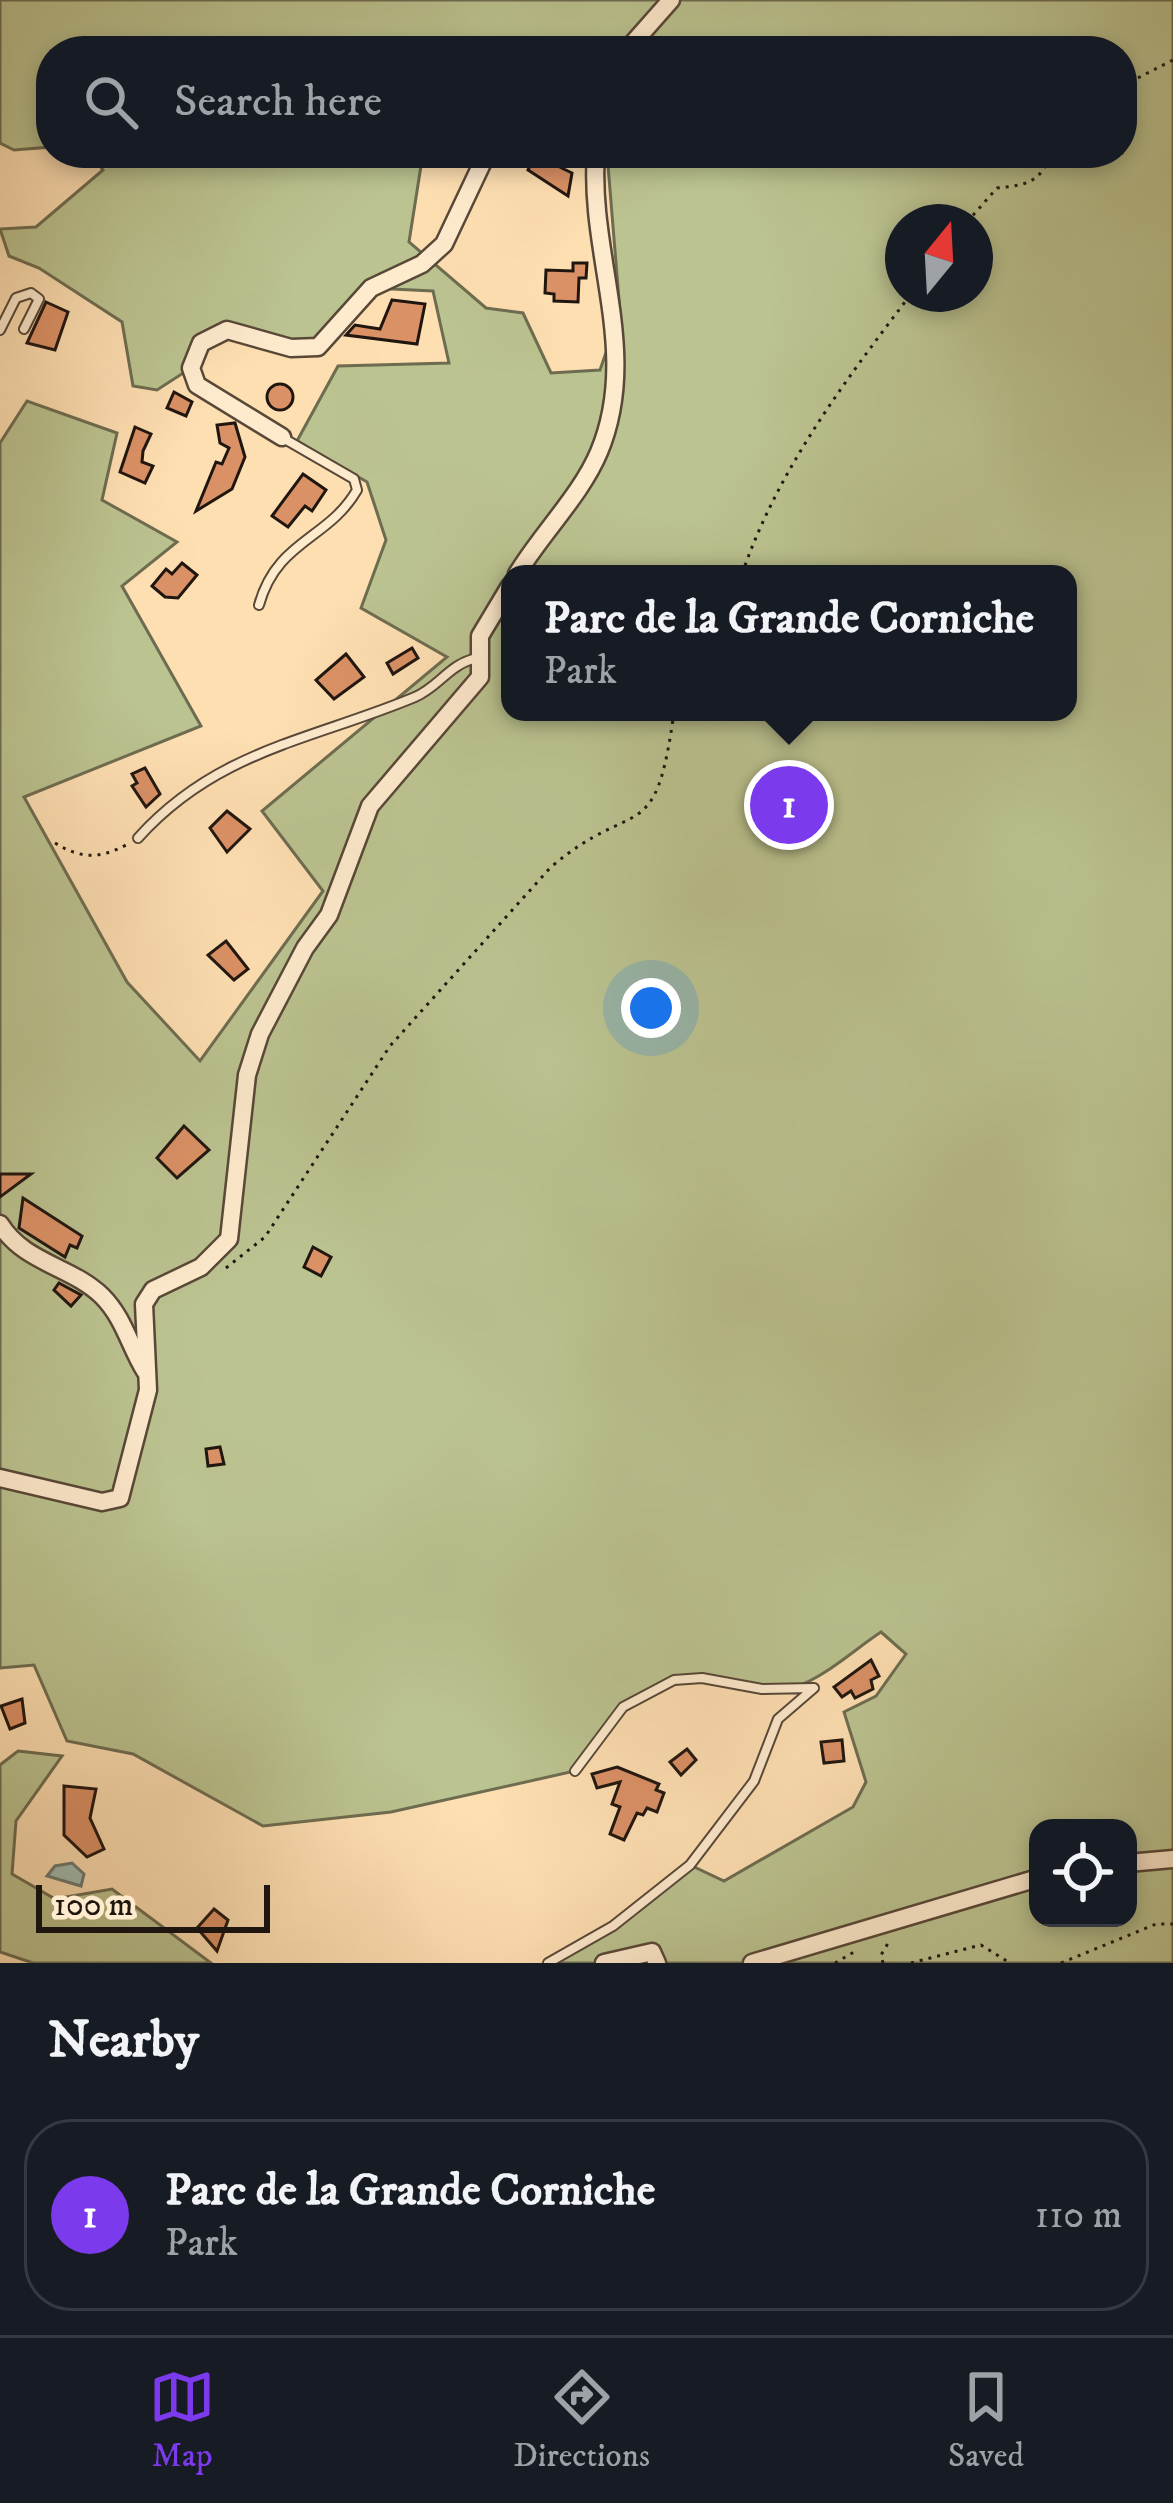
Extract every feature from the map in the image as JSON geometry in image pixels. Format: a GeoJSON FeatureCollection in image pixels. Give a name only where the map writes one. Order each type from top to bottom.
{"type":"FeatureCollection","features":[{"type":"Feature","properties":{"kind":"street"},"geometry":{"type":"LineString","coordinates":[[639,36],[671,0]]}},
{"type":"Feature","properties":{"kind":"street"},"geometry":{"type":"LineString","coordinates":[[282,437],[196,385],[191,368],[201,343],[227,330],[291,348],[317,347],[371,288],[422,263],[444,244],[480,168]]}},
{"type":"Feature","properties":{"kind":"street"},"geometry":{"type":"LineString","coordinates":[[523,565],[598,458],[615,400],[619,363],[601,245],[597,168]]}},
{"type":"Feature","properties":{"kind":"street"},"geometry":{"type":"LineString","coordinates":[[0,1478],[114,1501],[131,1469],[150,1372],[144,1304],[160,1285],[191,1274],[223,1249],[231,1233],[247,1075],[260,1034],[329,915],[370,806],[478,682],[480,636],[501,601]]}},
{"type":"Feature","properties":{"kind":"street"},"geometry":{"type":"LineString","coordinates":[[0,1224],[27,1252],[102,1296],[125,1328],[142,1368],[150,1372]]}},
{"type":"Feature","properties":{"kind":"street"},"geometry":{"type":"LineString","coordinates":[[1137,1862],[1173,1859]]}},
{"type":"Feature","properties":{"kind":"street"},"geometry":{"type":"LineString","coordinates":[[752,1963],[1029,1881]]}},
{"type":"Feature","properties":{"kind":"street"},"geometry":{"type":"LineString","coordinates":[[604,1963],[652,1952],[657,1963]]}},
{"type":"Feature","properties":{"kind":"lane"},"geometry":{"type":"LineString","coordinates":[[0,330],[16,298],[32,293],[39,299],[24,329]]}},
{"type":"Feature","properties":{"kind":"lane"},"geometry":{"type":"LineString","coordinates":[[260,605],[280,557],[348,505],[357,490],[354,479],[282,437]]}},
{"type":"Feature","properties":{"kind":"lane"},"geometry":{"type":"LineString","coordinates":[[138,838],[208,776],[255,752],[423,693],[457,662],[476,658]]}},
{"type":"Feature","properties":{"kind":"lane"},"geometry":{"type":"LineString","coordinates":[[548,1963],[614,1926],[690,1865],[754,1780],[778,1719],[814,1688],[762,1689],[702,1678],[674,1680],[622,1707],[574,1771]]}},
{"type":"Feature","properties":{"kind":"path"},"geometry":{"type":"LineString","coordinates":[[1137,78],[1173,60]]}},
{"type":"Feature","properties":{"kind":"path"},"geometry":{"type":"LineString","coordinates":[[983,204],[997,188],[1029,184],[1046,168]]}},
{"type":"Feature","properties":{"kind":"path"},"geometry":{"type":"LineString","coordinates":[[745,565],[753,542],[840,385],[897,312]]}},
{"type":"Feature","properties":{"kind":"path"},"geometry":{"type":"LineString","coordinates":[[191,1274],[229,1267],[251,1253],[405,1029],[551,867],[572,850],[634,821],[656,801],[673,721]]}},
{"type":"Feature","properties":{"kind":"path"},"geometry":{"type":"LineString","coordinates":[[55,842],[75,855],[106,856],[138,838]]}},
{"type":"Feature","properties":{"kind":"path"},"geometry":{"type":"LineString","coordinates":[[1061,1963],[1156,1924],[1173,1924]]}},
{"type":"Feature","properties":{"kind":"path"},"geometry":{"type":"LineString","coordinates":[[883,1934],[891,1939],[880,1955],[883,1963]]}},
{"type":"Feature","properties":{"kind":"path"},"geometry":{"type":"LineString","coordinates":[[835,1963],[867,1944]]}},
{"type":"Feature","properties":{"kind":"path"},"geometry":{"type":"LineString","coordinates":[[910,1963],[980,1946],[1010,1963]]}},
{"type":"Feature","properties":{"kind":"green space"},"geometry":{"type":"Polygon","coordinates":[[[0,0],[1173,0],[1173,1963],[548,1963],[613,1926],[690,1865],[724,1881],[853,1807],[866,1782],[844,1712],[876,1696],[906,1654],[881,1632],[828,1670],[787,1689],[701,1680],[656,1688],[622,1712],[575,1771],[391,1812],[263,1826],[133,1754],[67,1741],[34,1665],[0,1668],[0,443],[27,401],[117,433],[102,500],[177,542],[122,586],[201,726],[24,797],[127,982],[200,1061],[323,891],[262,811],[447,657],[361,608],[386,540],[367,482],[297,441],[338,366],[449,363],[433,291],[371,288],[318,347],[215,332],[191,368],[157,390],[133,386],[122,322],[39,268],[9,256],[0,229],[36,227],[101,168],[421,168],[409,242],[486,308],[523,313],[551,373],[600,370],[620,312],[608,168],[1137,168],[1137,36],[36,36],[36,148],[14,150],[0,143],[0,0]]]}},
{"type":"Feature","properties":{"kind":"green space"},"geometry":{"type":"Polygon","coordinates":[[[18,1751],[62,1756],[16,1821],[12,1874],[55,1899],[112,1889],[211,1963],[33,1963],[0,1952],[0,1765],[18,1751]]]}},
{"type":"Feature","properties":{"kind":"water"},"geometry":{"type":"Polygon","coordinates":[[[72,1863],[84,1874],[81,1886],[47,1876],[55,1866],[72,1863]]]}},
{"type":"Feature","properties":{"kind":"building"},"geometry":{"type":"Polygon","coordinates":[[[562,168],[572,173],[568,196],[528,170],[562,168]]]}},
{"type":"Feature","properties":{"kind":"building"},"geometry":{"type":"Polygon","coordinates":[[[573,263],[587,263],[586,278],[579,278],[578,302],[554,301],[554,294],[545,293],[546,270],[573,271],[573,263]]]}},
{"type":"Feature","properties":{"kind":"building"},"geometry":{"type":"Polygon","coordinates":[[[392,300],[425,304],[417,344],[346,335],[355,325],[380,329],[392,300]]]}},
{"type":"Feature","properties":{"kind":"building"},"geometry":{"type":"Polygon","coordinates":[[[46,302],[68,312],[55,350],[27,343],[46,302]]]}},
{"type":"Feature","properties":{"kind":"building"},"geometry":{"type":"Polygon","coordinates":[[[280,384],[293,397],[280,410],[267,397],[280,384]]]}},
{"type":"Feature","properties":{"kind":"building"},"geometry":{"type":"Polygon","coordinates":[[[174,392],[192,402],[186,416],[167,408],[174,392]]]}},
{"type":"Feature","properties":{"kind":"building"},"geometry":{"type":"Polygon","coordinates":[[[235,423],[245,457],[232,489],[196,511],[216,462],[222,464],[229,448],[220,443],[217,425],[235,423]]]}},
{"type":"Feature","properties":{"kind":"building"},"geometry":{"type":"Polygon","coordinates":[[[135,427],[151,434],[142,462],[153,466],[145,483],[120,472],[135,427]]]}},
{"type":"Feature","properties":{"kind":"building"},"geometry":{"type":"Polygon","coordinates":[[[303,474],[326,490],[312,511],[305,506],[288,527],[272,516],[303,474]]]}},
{"type":"Feature","properties":{"kind":"building"},"geometry":{"type":"Polygon","coordinates":[[[182,563],[197,575],[178,598],[165,597],[152,586],[166,569],[172,574],[182,563]]]}},
{"type":"Feature","properties":{"kind":"building"},"geometry":{"type":"Polygon","coordinates":[[[412,648],[418,658],[393,674],[387,663],[412,648]]]}},
{"type":"Feature","properties":{"kind":"building"},"geometry":{"type":"Polygon","coordinates":[[[346,654],[364,677],[334,699],[316,680],[346,654]]]}},
{"type":"Feature","properties":{"kind":"building"},"geometry":{"type":"Polygon","coordinates":[[[145,768],[160,794],[146,807],[132,786],[137,783],[132,774],[145,768]]]}},
{"type":"Feature","properties":{"kind":"building"},"geometry":{"type":"Polygon","coordinates":[[[227,811],[250,829],[227,852],[210,828],[227,811]]]}},
{"type":"Feature","properties":{"kind":"building"},"geometry":{"type":"Polygon","coordinates":[[[226,941],[248,969],[234,980],[208,955],[226,941]]]}},
{"type":"Feature","properties":{"kind":"building"},"geometry":{"type":"Polygon","coordinates":[[[184,1126],[209,1150],[177,1178],[157,1158],[184,1126]]]}},
{"type":"Feature","properties":{"kind":"building"},"geometry":{"type":"Polygon","coordinates":[[[0,1174],[31,1174],[0,1197],[0,1174]]]}},
{"type":"Feature","properties":{"kind":"building"},"geometry":{"type":"Polygon","coordinates":[[[23,1198],[82,1236],[77,1248],[70,1245],[65,1257],[19,1228],[23,1198]]]}},
{"type":"Feature","properties":{"kind":"building"},"geometry":{"type":"Polygon","coordinates":[[[313,1247],[331,1257],[321,1276],[304,1267],[313,1247]]]}},
{"type":"Feature","properties":{"kind":"building"},"geometry":{"type":"Polygon","coordinates":[[[59,1283],[81,1295],[71,1306],[54,1290],[59,1283]]]}},
{"type":"Feature","properties":{"kind":"building"},"geometry":{"type":"Polygon","coordinates":[[[220,1447],[224,1464],[208,1466],[206,1449],[220,1447]]]}},
{"type":"Feature","properties":{"kind":"building"},"geometry":{"type":"Polygon","coordinates":[[[871,1660],[879,1676],[871,1680],[873,1689],[855,1698],[851,1691],[842,1697],[834,1687],[871,1660]]]}},
{"type":"Feature","properties":{"kind":"building"},"geometry":{"type":"Polygon","coordinates":[[[22,1699],[25,1723],[10,1729],[1,1706],[22,1699]]]}},
{"type":"Feature","properties":{"kind":"building"},"geometry":{"type":"Polygon","coordinates":[[[842,1740],[844,1761],[824,1763],[821,1742],[842,1740]]]}},
{"type":"Feature","properties":{"kind":"building"},"geometry":{"type":"Polygon","coordinates":[[[687,1749],[696,1760],[681,1775],[670,1762],[687,1749]]]}},
{"type":"Feature","properties":{"kind":"building"},"geometry":{"type":"Polygon","coordinates":[[[617,1767],[659,1784],[656,1790],[664,1793],[657,1812],[647,1808],[643,1815],[637,1813],[624,1840],[610,1834],[620,1807],[612,1804],[620,1782],[597,1788],[592,1774],[617,1767]]]}},
{"type":"Feature","properties":{"kind":"building"},"geometry":{"type":"Polygon","coordinates":[[[64,1786],[96,1789],[90,1818],[104,1849],[87,1857],[64,1835],[64,1786]]]}},
{"type":"Feature","properties":{"kind":"building"},"geometry":{"type":"Polygon","coordinates":[[[214,1909],[228,1920],[217,1951],[197,1928],[214,1909]]]}},
{"type":"Feature","properties":{"kind":"place","name":"Parc de la Grande Corniche"},"geometry":{"type":"Point","coordinates":[789,805]}}]}
